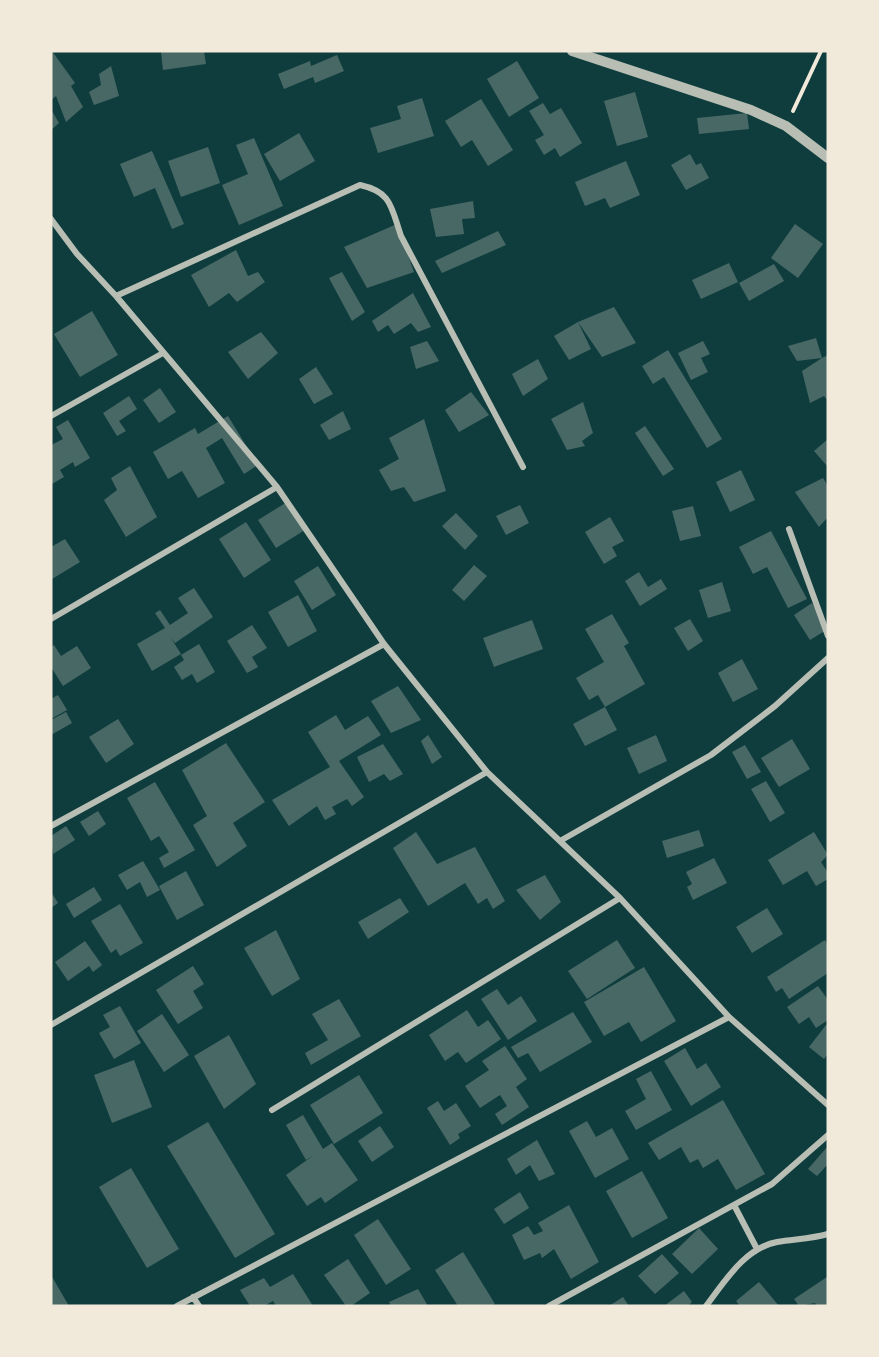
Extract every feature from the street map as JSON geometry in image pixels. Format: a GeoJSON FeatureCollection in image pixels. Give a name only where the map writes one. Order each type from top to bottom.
{"type":"FeatureCollection","features":[{"type":"Feature","properties":{"kind":"street"},"geometry":{"type":"LineString","coordinates":[[572,51],[751,110],[786,126],[828,158]]}},
{"type":"Feature","properties":{"kind":"street"},"geometry":{"type":"LineString","coordinates":[[116,296],[360,185],[379,189],[388,201],[401,236],[523,467]]}},
{"type":"Feature","properties":{"kind":"street"},"geometry":{"type":"LineString","coordinates":[[51,219],[54,230],[116,296],[277,487],[384,644],[487,772],[620,898],[729,1017],[828,1105]]}},
{"type":"Feature","properties":{"kind":"street"},"geometry":{"type":"LineString","coordinates":[[51,417],[163,353]]}},
{"type":"Feature","properties":{"kind":"street"},"geometry":{"type":"LineString","coordinates":[[51,619],[277,487]]}},
{"type":"Feature","properties":{"kind":"street"},"geometry":{"type":"LineString","coordinates":[[789,529],[828,636]]}},
{"type":"Feature","properties":{"kind":"street"},"geometry":{"type":"LineString","coordinates":[[51,826],[384,644]]}},
{"type":"Feature","properties":{"kind":"street"},"geometry":{"type":"LineString","coordinates":[[561,841],[711,755],[775,706],[828,658]]}},
{"type":"Feature","properties":{"kind":"street"},"geometry":{"type":"LineString","coordinates":[[51,1025],[487,772]]}},
{"type":"Feature","properties":{"kind":"street"},"geometry":{"type":"LineString","coordinates":[[272,1110],[620,898]]}},
{"type":"Feature","properties":{"kind":"street"},"geometry":{"type":"LineString","coordinates":[[177,1306],[729,1017]]}},
{"type":"Feature","properties":{"kind":"street"},"geometry":{"type":"LineString","coordinates":[[549,1306],[772,1184],[828,1136]]}},
{"type":"Feature","properties":{"kind":"street"},"geometry":{"type":"LineString","coordinates":[[734,1205],[757,1249]]}},
{"type":"Feature","properties":{"kind":"street"},"geometry":{"type":"LineString","coordinates":[[706,1306],[745,1258],[757,1249],[776,1242],[828,1234]]}},
{"type":"Feature","properties":{"kind":"street"},"geometry":{"type":"LineString","coordinates":[[193,1297],[199,1306]]}},
{"type":"Feature","properties":{"kind":"path"},"geometry":{"type":"LineString","coordinates":[[786,126],[821,51]]}},
{"type":"Feature","properties":{"kind":"building"},"geometry":{"type":"Polygon","coordinates":[[[52,51],[75,83],[71,86],[83,107],[66,122],[56,96],[51,100],[52,51]]]}},
{"type":"Feature","properties":{"kind":"building"},"geometry":{"type":"Polygon","coordinates":[[[204,51],[206,64],[163,70],[161,52],[204,51]]]}},
{"type":"Feature","properties":{"kind":"building"},"geometry":{"type":"Polygon","coordinates":[[[337,55],[344,71],[315,83],[313,77],[284,89],[278,74],[310,61],[311,66],[337,55]]]}},
{"type":"Feature","properties":{"kind":"building"},"geometry":{"type":"Polygon","coordinates":[[[517,61],[539,98],[509,117],[487,79],[517,61]]]}},
{"type":"Feature","properties":{"kind":"building"},"geometry":{"type":"Polygon","coordinates":[[[111,66],[119,96],[94,105],[89,92],[101,85],[99,74],[111,66]]]}},
{"type":"Feature","properties":{"kind":"building"},"geometry":{"type":"Polygon","coordinates":[[[635,92],[648,137],[617,146],[604,101],[635,92]]]}},
{"type":"Feature","properties":{"kind":"building"},"geometry":{"type":"Polygon","coordinates":[[[422,98],[434,136],[378,153],[370,128],[401,119],[397,106],[422,98]]]}},
{"type":"Feature","properties":{"kind":"building"},"geometry":{"type":"Polygon","coordinates":[[[481,99],[513,150],[488,166],[472,140],[461,147],[445,121],[481,99]]]}},
{"type":"Feature","properties":{"kind":"building"},"geometry":{"type":"Polygon","coordinates":[[[543,103],[550,114],[561,108],[582,143],[560,157],[555,148],[544,155],[535,140],[544,135],[529,111],[543,103]]]}},
{"type":"Feature","properties":{"kind":"building"},"geometry":{"type":"Polygon","coordinates":[[[51,109],[59,123],[51,130],[51,109]]]}},
{"type":"Feature","properties":{"kind":"building"},"geometry":{"type":"Polygon","coordinates":[[[747,113],[749,129],[699,134],[697,118],[747,113]]]}},
{"type":"Feature","properties":{"kind":"building"},"geometry":{"type":"Polygon","coordinates":[[[299,133],[315,161],[280,181],[264,154],[299,133]]]}},
{"type":"Feature","properties":{"kind":"building"},"geometry":{"type":"Polygon","coordinates":[[[254,138],[283,206],[239,225],[222,185],[248,174],[236,145],[254,138]]]}},
{"type":"Feature","properties":{"kind":"building"},"geometry":{"type":"Polygon","coordinates":[[[208,147],[220,183],[181,197],[168,161],[208,147]]]}},
{"type":"Feature","properties":{"kind":"building"},"geometry":{"type":"Polygon","coordinates":[[[152,151],[184,224],[172,229],[155,188],[134,197],[120,164],[152,151]]]}},
{"type":"Feature","properties":{"kind":"building"},"geometry":{"type":"Polygon","coordinates":[[[690,154],[696,165],[701,163],[709,178],[686,190],[671,165],[690,154]]]}},
{"type":"Feature","properties":{"kind":"building"},"geometry":{"type":"Polygon","coordinates":[[[626,161],[640,195],[610,208],[605,198],[585,206],[575,182],[626,161]]]}},
{"type":"Feature","properties":{"kind":"building"},"geometry":{"type":"Polygon","coordinates":[[[473,201],[475,218],[462,219],[464,234],[436,237],[430,209],[473,201]]]}},
{"type":"Feature","properties":{"kind":"building"},"geometry":{"type":"Polygon","coordinates":[[[397,224],[414,272],[367,288],[344,247],[397,224]]]}},
{"type":"Feature","properties":{"kind":"building"},"geometry":{"type":"Polygon","coordinates":[[[795,224],[823,244],[798,278],[771,258],[795,224]]]}},
{"type":"Feature","properties":{"kind":"building"},"geometry":{"type":"Polygon","coordinates":[[[498,231],[506,245],[442,273],[435,261],[498,231]]]}},
{"type":"Feature","properties":{"kind":"building"},"geometry":{"type":"Polygon","coordinates":[[[236,250],[248,276],[258,272],[265,282],[237,302],[229,293],[209,307],[191,275],[236,250]]]}},
{"type":"Feature","properties":{"kind":"building"},"geometry":{"type":"Polygon","coordinates":[[[729,263],[738,282],[701,299],[692,280],[729,263]]]}},
{"type":"Feature","properties":{"kind":"building"},"geometry":{"type":"Polygon","coordinates":[[[774,264],[784,281],[749,301],[739,283],[774,264]]]}},
{"type":"Feature","properties":{"kind":"building"},"geometry":{"type":"Polygon","coordinates":[[[342,272],[365,312],[352,321],[329,278],[342,272]]]}},
{"type":"Feature","properties":{"kind":"building"},"geometry":{"type":"Polygon","coordinates":[[[413,293],[431,327],[418,332],[411,323],[394,334],[388,325],[378,332],[372,321],[413,293]]]}},
{"type":"Feature","properties":{"kind":"building"},"geometry":{"type":"Polygon","coordinates":[[[614,307],[636,343],[602,357],[578,322],[614,307]]]}},
{"type":"Feature","properties":{"kind":"building"},"geometry":{"type":"Polygon","coordinates":[[[92,311],[118,355],[80,377],[54,334],[92,311]]]}},
{"type":"Feature","properties":{"kind":"building"},"geometry":{"type":"Polygon","coordinates":[[[578,322],[591,349],[569,360],[554,336],[578,322]]]}},
{"type":"Feature","properties":{"kind":"building"},"geometry":{"type":"Polygon","coordinates":[[[261,332],[278,353],[248,379],[228,352],[261,332]]]}},
{"type":"Feature","properties":{"kind":"building"},"geometry":{"type":"Polygon","coordinates":[[[816,338],[822,358],[797,361],[788,346],[816,338]]]}},
{"type":"Feature","properties":{"kind":"building"},"geometry":{"type":"Polygon","coordinates":[[[427,341],[439,361],[416,369],[410,347],[427,341]]]}},
{"type":"Feature","properties":{"kind":"building"},"geometry":{"type":"Polygon","coordinates":[[[703,341],[710,354],[701,358],[708,372],[691,380],[678,353],[703,341]]]}},
{"type":"Feature","properties":{"kind":"building"},"geometry":{"type":"Polygon","coordinates":[[[668,350],[722,439],[707,448],[664,377],[653,384],[642,366],[668,350]]]}},
{"type":"Feature","properties":{"kind":"building"},"geometry":{"type":"Polygon","coordinates":[[[828,355],[828,401],[824,396],[810,403],[802,371],[828,355]]]}},
{"type":"Feature","properties":{"kind":"building"},"geometry":{"type":"Polygon","coordinates":[[[538,359],[548,379],[523,396],[512,374],[538,359]]]}},
{"type":"Feature","properties":{"kind":"building"},"geometry":{"type":"Polygon","coordinates":[[[316,367],[333,394],[314,404],[299,379],[316,367]]]}},
{"type":"Feature","properties":{"kind":"building"},"geometry":{"type":"Polygon","coordinates":[[[160,388],[176,412],[159,423],[143,400],[160,388]]]}},
{"type":"Feature","properties":{"kind":"building"},"geometry":{"type":"Polygon","coordinates":[[[471,392],[489,415],[459,432],[445,410],[471,392]]]}},
{"type":"Feature","properties":{"kind":"building"},"geometry":{"type":"Polygon","coordinates":[[[129,396],[137,409],[119,421],[126,431],[117,436],[103,413],[129,396]]]}},
{"type":"Feature","properties":{"kind":"building"},"geometry":{"type":"Polygon","coordinates":[[[583,402],[593,433],[582,441],[585,446],[567,450],[551,419],[583,402]]]}},
{"type":"Feature","properties":{"kind":"building"},"geometry":{"type":"Polygon","coordinates":[[[343,411],[351,429],[329,440],[320,425],[343,411]]]}},
{"type":"Feature","properties":{"kind":"building"},"geometry":{"type":"Polygon","coordinates":[[[228,416],[258,465],[244,474],[222,438],[206,448],[225,483],[198,498],[182,471],[168,479],[153,452],[195,428],[198,434],[228,416]]]}},
{"type":"Feature","properties":{"kind":"building"},"geometry":{"type":"Polygon","coordinates":[[[424,419],[446,491],[414,502],[404,487],[391,491],[379,470],[399,459],[389,438],[424,419]]]}},
{"type":"Feature","properties":{"kind":"building"},"geometry":{"type":"Polygon","coordinates":[[[68,420],[90,458],[75,467],[73,462],[60,470],[64,477],[52,484],[51,445],[63,439],[56,427],[68,420]]]}},
{"type":"Feature","properties":{"kind":"building"},"geometry":{"type":"Polygon","coordinates":[[[645,426],[674,469],[663,476],[635,433],[645,426]]]}},
{"type":"Feature","properties":{"kind":"building"},"geometry":{"type":"Polygon","coordinates":[[[828,439],[828,467],[814,451],[828,439]]]}},
{"type":"Feature","properties":{"kind":"building"},"geometry":{"type":"Polygon","coordinates":[[[130,466],[157,517],[126,537],[104,500],[117,490],[111,478],[130,466]]]}},
{"type":"Feature","properties":{"kind":"building"},"geometry":{"type":"Polygon","coordinates":[[[741,470],[755,500],[730,512],[716,482],[741,470]]]}},
{"type":"Feature","properties":{"kind":"building"},"geometry":{"type":"Polygon","coordinates":[[[823,478],[828,486],[828,517],[819,527],[795,492],[823,478]]]}},
{"type":"Feature","properties":{"kind":"building"},"geometry":{"type":"Polygon","coordinates":[[[287,502],[305,530],[276,548],[258,520],[287,502]]]}},
{"type":"Feature","properties":{"kind":"building"},"geometry":{"type":"Polygon","coordinates":[[[520,505],[529,523],[506,535],[496,516],[520,505]]]}},
{"type":"Feature","properties":{"kind":"building"},"geometry":{"type":"Polygon","coordinates":[[[693,506],[701,536],[680,541],[672,511],[693,506]]]}},
{"type":"Feature","properties":{"kind":"building"},"geometry":{"type":"Polygon","coordinates":[[[456,513],[478,536],[465,550],[442,526],[456,513]]]}},
{"type":"Feature","properties":{"kind":"building"},"geometry":{"type":"Polygon","coordinates":[[[610,517],[624,541],[612,547],[617,556],[604,564],[585,532],[610,517]]]}},
{"type":"Feature","properties":{"kind":"building"},"geometry":{"type":"Polygon","coordinates":[[[246,522],[271,560],[244,578],[219,539],[246,522]]]}},
{"type":"Feature","properties":{"kind":"building"},"geometry":{"type":"Polygon","coordinates":[[[771,531],[807,599],[788,608],[767,567],[753,574],[739,547],[771,531]]]}},
{"type":"Feature","properties":{"kind":"building"},"geometry":{"type":"Polygon","coordinates":[[[65,539],[80,562],[52,579],[51,547],[65,539]]]}},
{"type":"Feature","properties":{"kind":"building"},"geometry":{"type":"Polygon","coordinates":[[[474,565],[487,576],[464,601],[452,590],[474,565]]]}},
{"type":"Feature","properties":{"kind":"building"},"geometry":{"type":"Polygon","coordinates":[[[318,566],[336,595],[312,610],[294,581],[318,566]]]}},
{"type":"Feature","properties":{"kind":"building"},"geometry":{"type":"Polygon","coordinates":[[[639,572],[648,587],[661,579],[667,589],[640,606],[625,581],[639,572]]]}},
{"type":"Feature","properties":{"kind":"building"},"geometry":{"type":"Polygon","coordinates":[[[722,582],[731,611],[708,618],[699,590],[722,582]]]}},
{"type":"Feature","properties":{"kind":"building"},"geometry":{"type":"Polygon","coordinates":[[[194,588],[213,617],[175,643],[171,638],[181,654],[152,671],[137,644],[165,628],[155,613],[160,610],[170,625],[188,613],[178,598],[194,588]]]}},
{"type":"Feature","properties":{"kind":"building"},"geometry":{"type":"Polygon","coordinates":[[[298,595],[317,631],[288,647],[268,612],[298,595]]]}},
{"type":"Feature","properties":{"kind":"building"},"geometry":{"type":"Polygon","coordinates":[[[812,603],[828,629],[810,640],[794,615],[812,603]]]}},
{"type":"Feature","properties":{"kind":"building"},"geometry":{"type":"Polygon","coordinates":[[[612,614],[629,643],[624,646],[645,684],[605,707],[598,695],[589,700],[576,678],[604,662],[585,629],[612,614]]]}},
{"type":"Feature","properties":{"kind":"building"},"geometry":{"type":"Polygon","coordinates":[[[690,619],[703,641],[688,651],[674,628],[690,619]]]}},
{"type":"Feature","properties":{"kind":"building"},"geometry":{"type":"Polygon","coordinates":[[[532,620],[543,649],[494,667],[483,638],[532,620]]]}},
{"type":"Feature","properties":{"kind":"building"},"geometry":{"type":"Polygon","coordinates":[[[252,625],[267,648],[252,657],[258,667],[247,673],[227,641],[252,625]]]}},
{"type":"Feature","properties":{"kind":"building"},"geometry":{"type":"Polygon","coordinates":[[[199,644],[215,672],[197,683],[192,674],[182,680],[174,667],[184,660],[181,655],[199,644]]]}},
{"type":"Feature","properties":{"kind":"building"},"geometry":{"type":"Polygon","coordinates":[[[54,645],[61,656],[77,646],[91,668],[63,686],[51,667],[51,647],[54,645]]]}},
{"type":"Feature","properties":{"kind":"building"},"geometry":{"type":"Polygon","coordinates":[[[742,659],[758,689],[733,702],[718,673],[742,659]]]}},
{"type":"Feature","properties":{"kind":"building"},"geometry":{"type":"Polygon","coordinates":[[[398,686],[421,720],[391,733],[371,701],[398,686]]]}},
{"type":"Feature","properties":{"kind":"building"},"geometry":{"type":"Polygon","coordinates":[[[58,695],[67,710],[51,719],[51,699],[58,695]]]}},
{"type":"Feature","properties":{"kind":"building"},"geometry":{"type":"Polygon","coordinates":[[[605,707],[617,730],[585,746],[573,724],[605,707]]]}},
{"type":"Feature","properties":{"kind":"building"},"geometry":{"type":"Polygon","coordinates":[[[66,712],[72,723],[51,735],[51,720],[66,712]]]}},
{"type":"Feature","properties":{"kind":"building"},"geometry":{"type":"Polygon","coordinates":[[[336,715],[345,730],[368,716],[381,735],[339,761],[364,797],[352,806],[347,799],[332,807],[336,814],[325,820],[317,806],[289,826],[272,800],[330,767],[308,732],[336,715]]]}},
{"type":"Feature","properties":{"kind":"building"},"geometry":{"type":"Polygon","coordinates":[[[118,719],[134,744],[106,763],[89,737],[118,719]]]}},
{"type":"Feature","properties":{"kind":"building"},"geometry":{"type":"Polygon","coordinates":[[[428,735],[442,757],[432,764],[421,741],[428,735]]]}},
{"type":"Feature","properties":{"kind":"building"},"geometry":{"type":"Polygon","coordinates":[[[656,735],[667,761],[639,774],[627,748],[656,735]]]}},
{"type":"Feature","properties":{"kind":"building"},"geometry":{"type":"Polygon","coordinates":[[[792,739],[810,769],[779,787],[761,758],[792,739]]]}},
{"type":"Feature","properties":{"kind":"building"},"geometry":{"type":"Polygon","coordinates":[[[226,743],[265,802],[233,823],[247,846],[217,867],[193,825],[207,816],[182,770],[226,743]]]}},
{"type":"Feature","properties":{"kind":"building"},"geometry":{"type":"Polygon","coordinates":[[[383,744],[403,774],[390,781],[384,774],[369,782],[357,757],[383,744]]]}},
{"type":"Feature","properties":{"kind":"building"},"geometry":{"type":"Polygon","coordinates":[[[745,745],[761,772],[747,779],[732,752],[745,745]]]}},
{"type":"Feature","properties":{"kind":"building"},"geometry":{"type":"Polygon","coordinates":[[[766,781],[785,813],[770,822],[751,789],[766,781]]]}},
{"type":"Feature","properties":{"kind":"building"},"geometry":{"type":"Polygon","coordinates":[[[155,782],[195,850],[164,868],[159,858],[169,852],[159,836],[151,841],[127,798],[155,782]]]}},
{"type":"Feature","properties":{"kind":"building"},"geometry":{"type":"Polygon","coordinates":[[[98,811],[106,824],[89,836],[80,822],[98,811]]]}},
{"type":"Feature","properties":{"kind":"building"},"geometry":{"type":"Polygon","coordinates":[[[66,826],[75,840],[53,854],[51,836],[66,826]]]}},
{"type":"Feature","properties":{"kind":"building"},"geometry":{"type":"Polygon","coordinates":[[[699,830],[704,846],[667,858],[662,841],[699,830]]]}},
{"type":"Feature","properties":{"kind":"building"},"geometry":{"type":"Polygon","coordinates":[[[416,832],[437,864],[475,847],[505,901],[493,909],[487,898],[478,904],[465,883],[428,906],[393,848],[416,832]]]}},
{"type":"Feature","properties":{"kind":"building"},"geometry":{"type":"Polygon","coordinates":[[[814,832],[828,855],[821,862],[828,873],[828,879],[816,886],[807,871],[783,885],[768,860],[814,832]]]}},
{"type":"Feature","properties":{"kind":"building"},"geometry":{"type":"Polygon","coordinates":[[[714,858],[727,883],[693,900],[687,887],[692,884],[686,872],[714,858]]]}},
{"type":"Feature","properties":{"kind":"building"},"geometry":{"type":"Polygon","coordinates":[[[143,861],[160,890],[147,897],[140,882],[127,890],[118,875],[143,861]]]}},
{"type":"Feature","properties":{"kind":"building"},"geometry":{"type":"Polygon","coordinates":[[[186,871],[204,905],[177,920],[159,886],[186,871]]]}},
{"type":"Feature","properties":{"kind":"building"},"geometry":{"type":"Polygon","coordinates":[[[545,875],[561,902],[540,920],[516,890],[545,875]]]}},
{"type":"Feature","properties":{"kind":"building"},"geometry":{"type":"Polygon","coordinates":[[[94,887],[102,900],[74,918],[66,904],[94,887]]]}},
{"type":"Feature","properties":{"kind":"building"},"geometry":{"type":"Polygon","coordinates":[[[51,892],[58,903],[51,908],[51,892]]]}},
{"type":"Feature","properties":{"kind":"building"},"geometry":{"type":"Polygon","coordinates":[[[400,898],[409,912],[368,939],[358,922],[400,898]]]}},
{"type":"Feature","properties":{"kind":"building"},"geometry":{"type":"Polygon","coordinates":[[[120,904],[143,943],[120,956],[116,949],[111,953],[91,921],[120,904]]]}},
{"type":"Feature","properties":{"kind":"building"},"geometry":{"type":"Polygon","coordinates":[[[767,908],[783,934],[752,953],[736,927],[767,908]]]}},
{"type":"Feature","properties":{"kind":"building"},"geometry":{"type":"Polygon","coordinates":[[[276,930],[300,979],[272,996],[244,948],[276,930]]]}},
{"type":"Feature","properties":{"kind":"building"},"geometry":{"type":"Polygon","coordinates":[[[617,940],[635,968],[587,999],[568,971],[617,940]]]}},
{"type":"Feature","properties":{"kind":"building"},"geometry":{"type":"Polygon","coordinates":[[[825,940],[828,945],[828,973],[789,999],[782,988],[776,992],[767,977],[825,940]]]}},
{"type":"Feature","properties":{"kind":"building"},"geometry":{"type":"Polygon","coordinates":[[[85,941],[102,965],[93,972],[89,966],[68,981],[55,962],[85,941]]]}},
{"type":"Feature","properties":{"kind":"building"},"geometry":{"type":"Polygon","coordinates":[[[193,966],[204,984],[193,991],[203,1008],[178,1024],[156,990],[193,966]]]}},
{"type":"Feature","properties":{"kind":"building"},"geometry":{"type":"Polygon","coordinates":[[[644,967],[676,1021],[641,1042],[629,1022],[604,1036],[584,1002],[644,967]]]}},
{"type":"Feature","properties":{"kind":"building"},"geometry":{"type":"Polygon","coordinates":[[[818,986],[828,1000],[828,1020],[816,1028],[809,1017],[799,1024],[787,1007],[818,986]]]}},
{"type":"Feature","properties":{"kind":"building"},"geometry":{"type":"Polygon","coordinates":[[[497,989],[508,1005],[521,996],[537,1021],[508,1040],[481,999],[497,989]]]}},
{"type":"Feature","properties":{"kind":"building"},"geometry":{"type":"Polygon","coordinates":[[[339,999],[361,1036],[311,1065],[305,1053],[328,1040],[312,1014],[339,999]]]}},
{"type":"Feature","properties":{"kind":"building"},"geometry":{"type":"Polygon","coordinates":[[[120,1006],[141,1043],[114,1059],[99,1033],[110,1027],[103,1015],[120,1006]]]}},
{"type":"Feature","properties":{"kind":"building"},"geometry":{"type":"Polygon","coordinates":[[[467,1010],[478,1027],[488,1020],[501,1039],[466,1063],[458,1052],[445,1061],[429,1035],[467,1010]]]}},
{"type":"Feature","properties":{"kind":"building"},"geometry":{"type":"Polygon","coordinates":[[[573,1012],[592,1042],[540,1072],[528,1053],[518,1058],[511,1047],[573,1012]]]}},
{"type":"Feature","properties":{"kind":"building"},"geometry":{"type":"Polygon","coordinates":[[[162,1014],[189,1055],[164,1072],[137,1031],[162,1014]]]}},
{"type":"Feature","properties":{"kind":"building"},"geometry":{"type":"Polygon","coordinates":[[[826,1025],[828,1026],[828,1054],[824,1059],[809,1047],[826,1025]]]}},
{"type":"Feature","properties":{"kind":"building"},"geometry":{"type":"Polygon","coordinates":[[[229,1035],[256,1084],[224,1109],[194,1056],[229,1035]]]}},
{"type":"Feature","properties":{"kind":"building"},"geometry":{"type":"Polygon","coordinates":[[[505,1046],[527,1079],[516,1087],[529,1107],[502,1125],[495,1114],[507,1106],[500,1095],[480,1108],[465,1086],[489,1070],[482,1061],[505,1046]]]}},
{"type":"Feature","properties":{"kind":"building"},"geometry":{"type":"Polygon","coordinates":[[[685,1048],[697,1069],[706,1063],[721,1087],[691,1106],[664,1061],[685,1048]]]}},
{"type":"Feature","properties":{"kind":"building"},"geometry":{"type":"Polygon","coordinates":[[[134,1060],[152,1107],[112,1123],[94,1075],[134,1060]]]}},
{"type":"Feature","properties":{"kind":"building"},"geometry":{"type":"Polygon","coordinates":[[[651,1071],[672,1110],[636,1130],[625,1111],[646,1099],[636,1079],[651,1071]]]}},
{"type":"Feature","properties":{"kind":"building"},"geometry":{"type":"Polygon","coordinates":[[[359,1075],[383,1113],[334,1144],[310,1105],[359,1075]]]}},
{"type":"Feature","properties":{"kind":"building"},"geometry":{"type":"Polygon","coordinates":[[[723,1100],[765,1174],[736,1190],[718,1159],[703,1168],[698,1159],[690,1163],[681,1147],[659,1160],[648,1143],[723,1100]]]}},
{"type":"Feature","properties":{"kind":"building"},"geometry":{"type":"Polygon","coordinates":[[[438,1101],[444,1111],[456,1103],[471,1126],[458,1134],[460,1138],[450,1145],[427,1108],[438,1101]]]}},
{"type":"Feature","properties":{"kind":"building"},"geometry":{"type":"Polygon","coordinates":[[[303,1115],[323,1149],[332,1143],[358,1180],[325,1203],[321,1197],[307,1206],[286,1175],[314,1155],[306,1160],[286,1125],[303,1115]]]}},
{"type":"Feature","properties":{"kind":"building"},"geometry":{"type":"Polygon","coordinates":[[[587,1121],[596,1137],[612,1128],[629,1159],[595,1178],[569,1131],[587,1121]]]}},
{"type":"Feature","properties":{"kind":"building"},"geometry":{"type":"Polygon","coordinates":[[[208,1122],[275,1234],[235,1258],[167,1146],[208,1122]]]}},
{"type":"Feature","properties":{"kind":"building"},"geometry":{"type":"Polygon","coordinates":[[[380,1126],[394,1147],[372,1162],[358,1141],[380,1126]]]}},
{"type":"Feature","properties":{"kind":"building"},"geometry":{"type":"Polygon","coordinates":[[[537,1140],[555,1174],[539,1181],[530,1165],[516,1175],[507,1159],[537,1140]]]}},
{"type":"Feature","properties":{"kind":"building"},"geometry":{"type":"Polygon","coordinates":[[[828,1146],[828,1164],[817,1176],[808,1169],[828,1146]]]}},
{"type":"Feature","properties":{"kind":"building"},"geometry":{"type":"Polygon","coordinates":[[[131,1168],[179,1249],[147,1268],[99,1187],[131,1168]]]}},
{"type":"Feature","properties":{"kind":"building"},"geometry":{"type":"Polygon","coordinates":[[[642,1171],[668,1218],[632,1238],[606,1191],[642,1171]]]}},
{"type":"Feature","properties":{"kind":"building"},"geometry":{"type":"Polygon","coordinates":[[[520,1192],[529,1208],[504,1224],[494,1209],[520,1192]]]}},
{"type":"Feature","properties":{"kind":"building"},"geometry":{"type":"Polygon","coordinates":[[[569,1205],[599,1262],[571,1279],[554,1249],[542,1258],[540,1253],[524,1260],[512,1235],[528,1226],[534,1235],[543,1231],[538,1223],[569,1205]]]}},
{"type":"Feature","properties":{"kind":"building"},"geometry":{"type":"Polygon","coordinates":[[[378,1219],[411,1269],[386,1285],[354,1235],[378,1219]]]}},
{"type":"Feature","properties":{"kind":"building"},"geometry":{"type":"Polygon","coordinates":[[[699,1228],[718,1249],[692,1274],[672,1254],[699,1228]]]}},
{"type":"Feature","properties":{"kind":"building"},"geometry":{"type":"Polygon","coordinates":[[[463,1252],[495,1304],[492,1306],[458,1306],[435,1270],[463,1252]]]}},
{"type":"Feature","properties":{"kind":"building"},"geometry":{"type":"Polygon","coordinates":[[[662,1254],[679,1273],[655,1294],[638,1276],[662,1254]]]}},
{"type":"Feature","properties":{"kind":"building"},"geometry":{"type":"Polygon","coordinates":[[[348,1259],[370,1293],[351,1306],[346,1306],[324,1275],[348,1259]]]}},
{"type":"Feature","properties":{"kind":"building"},"geometry":{"type":"Polygon","coordinates":[[[293,1274],[313,1306],[276,1306],[273,1301],[264,1306],[250,1306],[240,1290],[264,1278],[270,1287],[293,1274]]]}},
{"type":"Feature","properties":{"kind":"building"},"geometry":{"type":"Polygon","coordinates":[[[51,1275],[69,1306],[51,1306],[51,1275]]]}},
{"type":"Feature","properties":{"kind":"building"},"geometry":{"type":"Polygon","coordinates":[[[827,1277],[828,1306],[817,1306],[815,1303],[799,1306],[794,1299],[827,1277]]]}},
{"type":"Feature","properties":{"kind":"building"},"geometry":{"type":"Polygon","coordinates":[[[759,1282],[779,1306],[740,1306],[736,1301],[759,1282]]]}},
{"type":"Feature","properties":{"kind":"building"},"geometry":{"type":"Polygon","coordinates":[[[418,1289],[428,1306],[391,1306],[389,1302],[418,1289]]]}},
{"type":"Feature","properties":{"kind":"building"},"geometry":{"type":"Polygon","coordinates":[[[684,1291],[692,1302],[688,1306],[664,1306],[684,1291]]]}},
{"type":"Feature","properties":{"kind":"building"},"geometry":{"type":"Polygon","coordinates":[[[623,1297],[629,1306],[609,1306],[623,1297]]]}}]}
